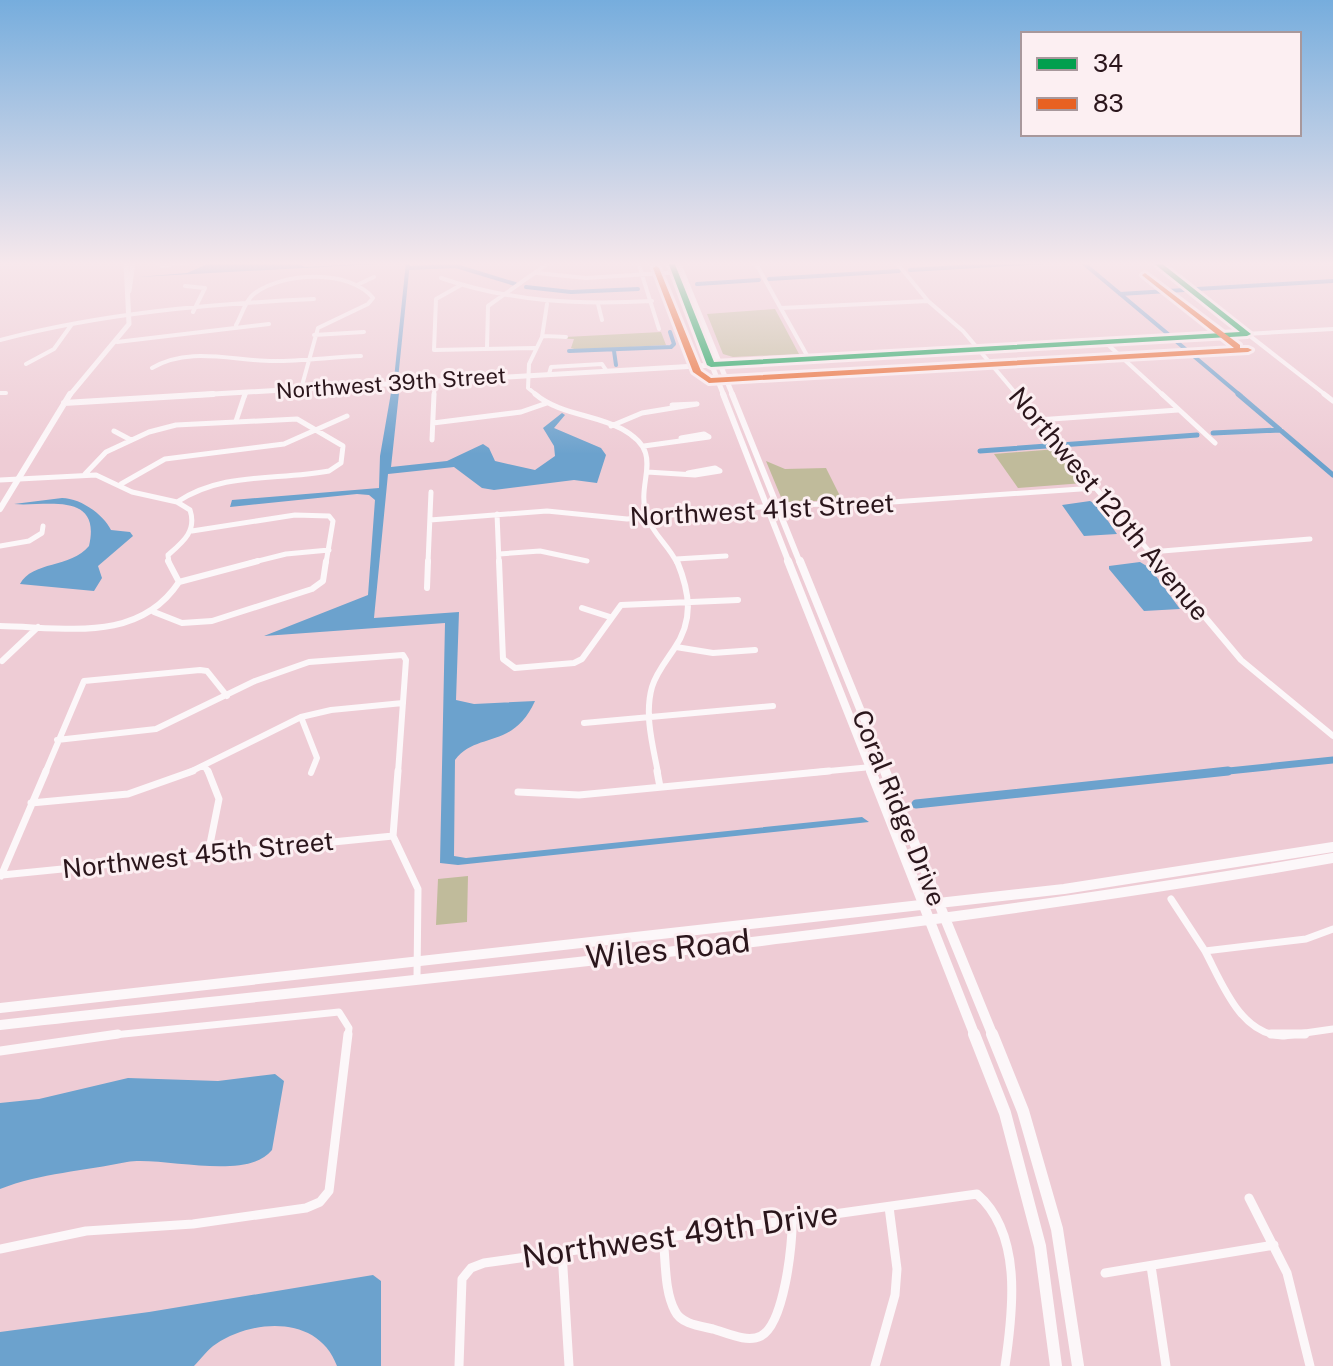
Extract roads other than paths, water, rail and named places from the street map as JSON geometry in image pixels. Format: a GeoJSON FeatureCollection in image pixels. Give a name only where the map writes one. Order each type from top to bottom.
{"type":"FeatureCollection","features":[{"type":"Feature","properties":{"kind":"main road"},"geometry":{"type":"LineString","coordinates":[[0,509],[64,403],[88,369],[117,342],[128,326]]}},
{"type":"Feature","properties":{"kind":"main road","name":"Coral Ridge Drive"},"geometry":{"type":"LineString","coordinates":[[697,326],[1012,1082],[1039,1160],[1062,1257],[1078,1366]]}},
{"type":"Feature","properties":{"kind":"main road","name":"Coral Ridge Drive"},"geometry":{"type":"LineString","coordinates":[[702,326],[715,364]]}},
{"type":"Feature","properties":{"kind":"main road","name":"Northwest 39th Street"},"geometry":{"type":"LineString","coordinates":[[64,403],[715,364]]}},
{"type":"Feature","properties":{"kind":"main road","name":"Coral Ridge Drive"},"geometry":{"type":"LineString","coordinates":[[772,506],[869,767],[999,1095],[1020,1162],[1044,1273],[1056,1366]]}},
{"type":"Feature","properties":{"kind":"main road","name":"Wiles Road"},"geometry":{"type":"LineString","coordinates":[[0,1008],[1064,889],[1333,847]]}},
{"type":"Feature","properties":{"kind":"main road","name":"Wiles Road"},"geometry":{"type":"LineString","coordinates":[[0,1025],[945,918],[1151,890],[1333,858]]}},
{"type":"Feature","properties":{"kind":"street"},"geometry":{"type":"LineString","coordinates":[[0,340],[64,326]]}},
{"type":"Feature","properties":{"kind":"street"},"geometry":{"type":"LineString","coordinates":[[26,364],[36,361],[57,345],[71,326]]}},
{"type":"Feature","properties":{"kind":"street"},"geometry":{"type":"LineString","coordinates":[[117,342],[209,333],[233,326]]}},
{"type":"Feature","properties":{"kind":"street"},"geometry":{"type":"LineString","coordinates":[[301,389],[314,335],[325,326]]}},
{"type":"Feature","properties":{"kind":"street"},"geometry":{"type":"LineString","coordinates":[[435,326],[434,350],[535,348]]}},
{"type":"Feature","properties":{"kind":"street"},"geometry":{"type":"LineString","coordinates":[[486,326],[487,348]]}},
{"type":"Feature","properties":{"kind":"street"},"geometry":{"type":"LineString","coordinates":[[543,326],[543,336],[529,358],[528,388],[547,402],[611,426],[644,446],[681,438],[704,434],[709,437],[681,438]]}},
{"type":"Feature","properties":{"kind":"street"},"geometry":{"type":"LineString","coordinates":[[790,326],[806,359]]}},
{"type":"Feature","properties":{"kind":"street","name":"Northwest 120th Avenue"},"geometry":{"type":"LineString","coordinates":[[954,326],[979,349],[1247,666],[1333,736]]}},
{"type":"Feature","properties":{"kind":"street"},"geometry":{"type":"LineString","coordinates":[[1236,326],[1333,401]]}},
{"type":"Feature","properties":{"kind":"street","name":"Northwest 39th Street"},"geometry":{"type":"LineString","coordinates":[[715,364],[1333,329]]}},
{"type":"Feature","properties":{"kind":"street"},"geometry":{"type":"LineString","coordinates":[[314,335],[364,332]]}},
{"type":"Feature","properties":{"kind":"street"},"geometry":{"type":"LineString","coordinates":[[543,336],[566,337]]}},
{"type":"Feature","properties":{"kind":"street"},"geometry":{"type":"LineString","coordinates":[[1105,342],[1197,427]]}},
{"type":"Feature","properties":{"kind":"street"},"geometry":{"type":"LineString","coordinates":[[243,358],[253,349]]}},
{"type":"Feature","properties":{"kind":"street"},"geometry":{"type":"LineString","coordinates":[[152,368],[172,359],[361,356]]}},
{"type":"Feature","properties":{"kind":"street"},"geometry":{"type":"LineString","coordinates":[[212,364],[217,357]]}},
{"type":"Feature","properties":{"kind":"street"},"geometry":{"type":"LineString","coordinates":[[432,440],[435,381]]}},
{"type":"Feature","properties":{"kind":"street"},"geometry":{"type":"LineString","coordinates":[[236,421],[246,392]]}},
{"type":"Feature","properties":{"kind":"street"},"geometry":{"type":"LineString","coordinates":[[433,423],[521,412],[547,402]]}},
{"type":"Feature","properties":{"kind":"street"},"geometry":{"type":"LineString","coordinates":[[611,426],[672,405]]}},
{"type":"Feature","properties":{"kind":"street"},"geometry":{"type":"LineString","coordinates":[[1038,420],[1178,410]]}},
{"type":"Feature","properties":{"kind":"street"},"geometry":{"type":"LineString","coordinates":[[121,484],[165,459],[183,454],[272,447],[347,416]]}},
{"type":"Feature","properties":{"kind":"street"},"geometry":{"type":"LineString","coordinates":[[85,474],[106,452],[176,425],[297,419],[319,429],[343,446],[344,457],[336,467],[319,473],[223,480],[199,487],[177,502]]}},
{"type":"Feature","properties":{"kind":"street"},"geometry":{"type":"LineString","coordinates":[[114,431],[131,440]]}},
{"type":"Feature","properties":{"kind":"street"},"geometry":{"type":"LineString","coordinates":[[644,446],[647,472],[642,495],[646,517],[654,533],[676,559],[689,616],[676,647],[654,683],[650,699],[660,787]]}},
{"type":"Feature","properties":{"kind":"street"},"geometry":{"type":"LineString","coordinates":[[647,472],[688,473],[715,468],[720,471],[695,475],[688,473]]}},
{"type":"Feature","properties":{"kind":"street"},"geometry":{"type":"LineString","coordinates":[[0,480],[85,474],[108,478],[132,492],[177,502],[190,510],[192,531],[167,562],[179,582]]}},
{"type":"Feature","properties":{"kind":"street","name":"Northwest 41st Street"},"geometry":{"type":"LineString","coordinates":[[430,520],[547,511],[611,518],[646,517],[772,506],[878,503],[1095,488]]}},
{"type":"Feature","properties":{"kind":"street"},"geometry":{"type":"LineString","coordinates":[[427,588],[431,492]]}},
{"type":"Feature","properties":{"kind":"street"},"geometry":{"type":"LineString","coordinates":[[497,514],[503,659],[515,668],[574,663],[582,659],[621,605],[688,605],[738,600]]}},
{"type":"Feature","properties":{"kind":"street"},"geometry":{"type":"LineString","coordinates":[[154,612],[174,623],[213,621],[318,586],[323,581],[333,521],[329,516],[303,515],[230,529],[192,531]]}},
{"type":"Feature","properties":{"kind":"street"},"geometry":{"type":"LineString","coordinates":[[0,546],[29,541],[42,533],[43,526]]}},
{"type":"Feature","properties":{"kind":"street"},"geometry":{"type":"LineString","coordinates":[[1150,552],[1310,539]]}},
{"type":"Feature","properties":{"kind":"street"},"geometry":{"type":"LineString","coordinates":[[179,582],[267,558],[329,550]]}},
{"type":"Feature","properties":{"kind":"street"},"geometry":{"type":"LineString","coordinates":[[499,554],[540,551],[587,561]]}},
{"type":"Feature","properties":{"kind":"street"},"geometry":{"type":"LineString","coordinates":[[676,559],[726,556]]}},
{"type":"Feature","properties":{"kind":"street"},"geometry":{"type":"LineString","coordinates":[[0,626],[91,628],[154,612],[174,594],[179,582]]}},
{"type":"Feature","properties":{"kind":"street"},"geometry":{"type":"LineString","coordinates":[[582,608],[610,617]]}},
{"type":"Feature","properties":{"kind":"street"},"geometry":{"type":"LineString","coordinates":[[2,661],[38,627]]}},
{"type":"Feature","properties":{"kind":"street"},"geometry":{"type":"LineString","coordinates":[[676,647],[713,653],[755,650]]}},
{"type":"Feature","properties":{"kind":"street"},"geometry":{"type":"LineString","coordinates":[[57,740],[156,729],[255,681],[309,662],[403,655],[406,660],[393,836],[404,865],[418,889],[417,978]]}},
{"type":"Feature","properties":{"kind":"street"},"geometry":{"type":"LineString","coordinates":[[1,876],[84,681],[200,670],[207,671],[227,696]]}},
{"type":"Feature","properties":{"kind":"street"},"geometry":{"type":"LineString","coordinates":[[31,803],[128,794],[205,767],[301,717],[331,710],[403,703]]}},
{"type":"Feature","properties":{"kind":"street"},"geometry":{"type":"LineString","coordinates":[[584,723],[773,706]]}},
{"type":"Feature","properties":{"kind":"street"},"geometry":{"type":"LineString","coordinates":[[301,717],[317,758],[311,773]]}},
{"type":"Feature","properties":{"kind":"street"},"geometry":{"type":"LineString","coordinates":[[518,792],[579,795],[882,766]]}},
{"type":"Feature","properties":{"kind":"street"},"geometry":{"type":"LineString","coordinates":[[205,767],[220,790],[221,800],[208,854]]}},
{"type":"Feature","properties":{"kind":"street","name":"Northwest 45th Street"},"geometry":{"type":"LineString","coordinates":[[1,876],[393,836]]}},
{"type":"Feature","properties":{"kind":"street"},"geometry":{"type":"LineString","coordinates":[[1171,899],[1241,1012],[1264,1033],[1280,1036],[1333,1029]]}},
{"type":"Feature","properties":{"kind":"street"},"geometry":{"type":"LineString","coordinates":[[1205,951],[1306,939],[1333,929]]}},
{"type":"Feature","properties":{"kind":"street"},"geometry":{"type":"LineString","coordinates":[[0,1051],[170,1027],[339,1012],[347,1018],[349,1028],[329,1191],[320,1202],[306,1208],[193,1224],[86,1231],[0,1249]]}},
{"type":"Feature","properties":{"kind":"street","name":"Northwest 49th Drive"},"geometry":{"type":"LineString","coordinates":[[459,1366],[462,1279],[471,1268],[484,1263],[977,1194],[988,1200],[998,1212],[1013,1306],[1005,1366]]}},
{"type":"Feature","properties":{"kind":"street"},"geometry":{"type":"LineString","coordinates":[[1249,1198],[1274,1245],[1295,1297],[1310,1366]]}},
{"type":"Feature","properties":{"kind":"street"},"geometry":{"type":"LineString","coordinates":[[875,1366],[895,1295],[897,1269],[889,1207]]}},
{"type":"Feature","properties":{"kind":"street"},"geometry":{"type":"LineString","coordinates":[[663,1238],[670,1300],[676,1315],[687,1322],[745,1338],[759,1337],[771,1328],[793,1251],[792,1219]]}},
{"type":"Feature","properties":{"kind":"street"},"geometry":{"type":"LineString","coordinates":[[1105,1273],[1274,1245]]}},
{"type":"Feature","properties":{"kind":"street"},"geometry":{"type":"LineString","coordinates":[[562,1252],[569,1366]]}},
{"type":"Feature","properties":{"kind":"street"},"geometry":{"type":"LineString","coordinates":[[1151,1266],[1166,1366]]}},
{"type":"Feature","properties":{"kind":"water"},"geometry":{"type":"Polygon","coordinates":[[[392,387],[398,387],[399,393],[391,467],[447,461],[483,444],[489,448],[495,461],[535,470],[555,456],[554,446],[543,428],[562,413],[565,415],[554,428],[601,448],[606,455],[597,483],[574,480],[494,490],[482,488],[454,467],[388,474],[374,618],[459,612],[456,700],[474,704],[535,701],[516,727],[506,734],[474,745],[455,760],[454,856],[466,858],[862,817],[869,822],[458,865],[440,863],[445,623],[264,636],[368,595],[375,500],[369,495],[357,494],[230,507],[232,500],[379,488],[380,456],[392,387]]]}},
{"type":"Feature","properties":{"kind":"water"},"geometry":{"type":"Polygon","coordinates":[[[62,498],[90,508],[111,530],[130,532],[133,536],[98,566],[102,578],[94,591],[20,584],[33,571],[72,558],[89,546],[91,528],[87,516],[79,509],[68,505],[14,504],[62,498]]]}},
{"type":"Feature","properties":{"kind":"water"},"geometry":{"type":"Polygon","coordinates":[[[1090,501],[1097,505],[1117,534],[1084,536],[1062,505],[1090,501]]]}},
{"type":"Feature","properties":{"kind":"water"},"geometry":{"type":"Polygon","coordinates":[[[1140,562],[1150,568],[1180,609],[1144,611],[1109,569],[1109,566],[1140,562]]]}},
{"type":"Feature","properties":{"kind":"water"},"geometry":{"type":"Polygon","coordinates":[[[275,1074],[284,1081],[272,1150],[260,1159],[244,1165],[224,1166],[127,1162],[47,1176],[0,1189],[0,1103],[39,1099],[128,1078],[218,1081],[275,1074]]]}},
{"type":"Feature","properties":{"kind":"water"},"geometry":{"type":"Polygon","coordinates":[[[373,1275],[381,1281],[381,1366],[337,1366],[316,1338],[301,1330],[267,1326],[232,1335],[213,1346],[194,1366],[0,1366],[0,1332],[149,1312],[373,1275]]]}},
{"type":"Feature","properties":{"kind":"waterway"},"geometry":{"type":"LineString","coordinates":[[396,379],[401,326]]}},
{"type":"Feature","properties":{"kind":"waterway"},"geometry":{"type":"LineString","coordinates":[[1158,326],[1168,334]]}},
{"type":"Feature","properties":{"kind":"waterway"},"geometry":{"type":"LineString","coordinates":[[569,351],[671,347],[674,344],[670,332]]}},
{"type":"Feature","properties":{"kind":"waterway"},"geometry":{"type":"LineString","coordinates":[[1177,342],[1241,396]]}},
{"type":"Feature","properties":{"kind":"waterway"},"geometry":{"type":"LineString","coordinates":[[614,351],[616,365]]}},
{"type":"Feature","properties":{"kind":"waterway"},"geometry":{"type":"LineString","coordinates":[[1238,394],[1333,475]]}},
{"type":"Feature","properties":{"kind":"waterway"},"geometry":{"type":"LineString","coordinates":[[1213,433],[1280,430]]}},
{"type":"Feature","properties":{"kind":"waterway"},"geometry":{"type":"LineString","coordinates":[[980,451],[1197,435]]}},
{"type":"Feature","properties":{"kind":"waterway"},"geometry":{"type":"LineString","coordinates":[[1219,772],[1333,760]]}},
{"type":"Feature","properties":{"kind":"waterway"},"geometry":{"type":"LineString","coordinates":[[1219,772],[1228,771]]}},
{"type":"Feature","properties":{"kind":"waterway"},"geometry":{"type":"LineString","coordinates":[[916,804],[1219,772]]}},
{"type":"Feature","properties":{"kind":"waterway"},"geometry":{"type":"LineString","coordinates":[[1209,773],[1219,772]]}}]}
